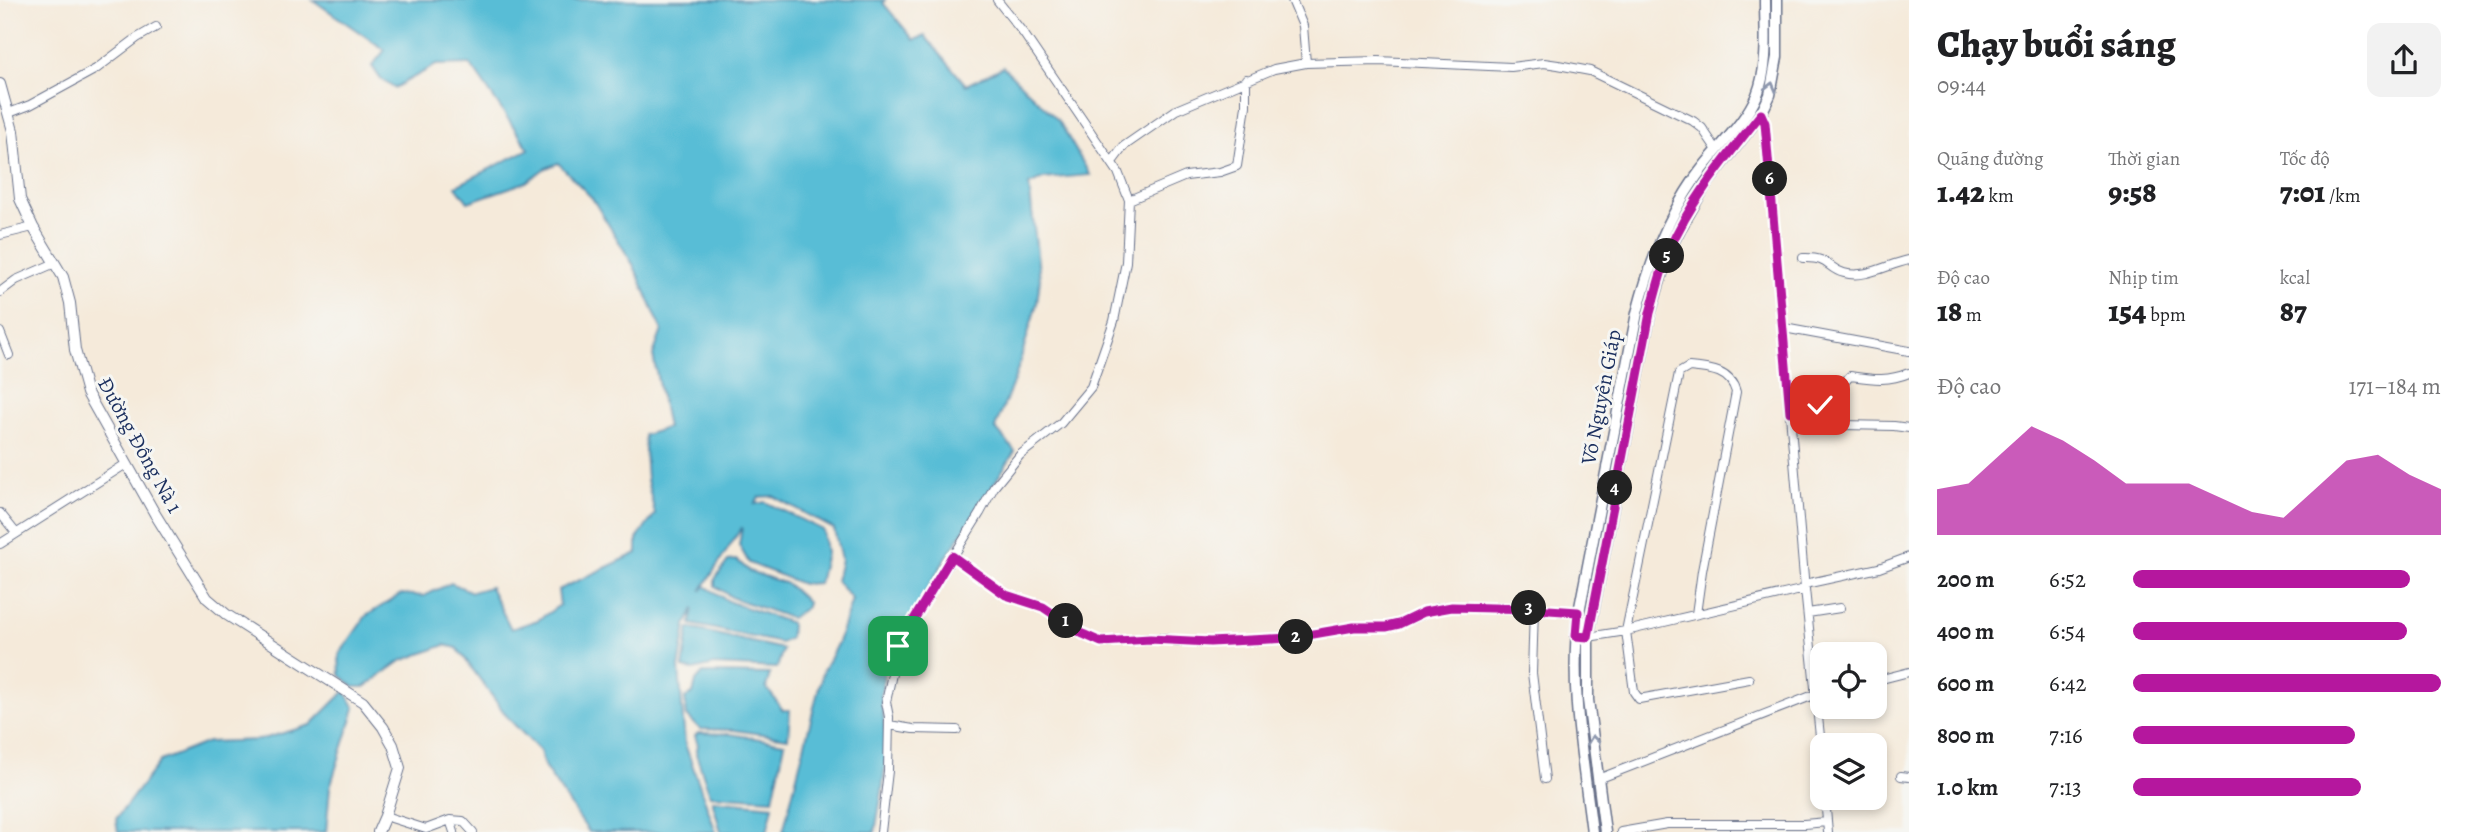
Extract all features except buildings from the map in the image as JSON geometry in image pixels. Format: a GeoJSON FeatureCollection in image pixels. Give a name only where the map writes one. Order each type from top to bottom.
{"type":"FeatureCollection","features":[{"type":"Feature","properties":{"kind":"main road","name":"Võ Nguyên Giáp"},"geometry":{"type":"LineString","coordinates":[[1592,832],[1576,698],[1576,636],[1578,612],[1634,326],[1649,269],[1668,223],[1696,177],[1737,127],[1756,96],[1765,55],[1765,0]]}},
{"type":"Feature","properties":{"kind":"main road","name":"Võ Nguyên Giáp"},"geometry":{"type":"LineString","coordinates":[[1605,832],[1588,701],[1588,637],[1650,313],[1669,250],[1705,186],[1761,114],[1770,95],[1774,77],[1777,0]]}},
{"type":"Feature","properties":{"kind":"main road"},"geometry":{"type":"LineString","coordinates":[[1576,636],[1588,637]]}},
{"type":"Feature","properties":{"kind":"street"},"geometry":{"type":"LineString","coordinates":[[881,832],[888,771],[889,725],[886,702],[898,646],[1005,472],[1020,455],[1061,423],[1091,387],[1114,321],[1126,262],[1129,200],[1112,162],[1092,137],[1024,34],[997,0]]}},
{"type":"Feature","properties":{"kind":"street"},"geometry":{"type":"LineString","coordinates":[[1292,0],[1303,26],[1306,63]]}},
{"type":"Feature","properties":{"kind":"street"},"geometry":{"type":"LineString","coordinates":[[9,113],[30,105],[96,69],[156,27]]}},
{"type":"Feature","properties":{"kind":"street"},"geometry":{"type":"LineString","coordinates":[[1112,162],[1124,146],[1162,119],[1198,99],[1246,79],[1274,69],[1306,63],[1378,61],[1511,67],[1544,63],[1574,68],[1605,77],[1676,115],[1693,121],[1702,128],[1717,150]]}},
{"type":"Feature","properties":{"kind":"street"},"geometry":{"type":"LineString","coordinates":[[1129,200],[1186,176],[1220,172],[1237,166],[1246,106],[1246,79]]}},
{"type":"Feature","properties":{"kind":"street","name":"Đường Đồng Nà 1"},"geometry":{"type":"LineString","coordinates":[[0,85],[9,113],[20,198],[33,227],[63,277],[68,292],[75,351],[87,393],[126,464],[207,598],[227,615],[363,702],[383,727],[393,745],[400,768],[378,832]]}},
{"type":"Feature","properties":{"kind":"street"},"geometry":{"type":"LineString","coordinates":[[1761,114],[1765,123],[1812,642]]}},
{"type":"Feature","properties":{"kind":"street"},"geometry":{"type":"LineString","coordinates":[[0,235],[33,227]]}},
{"type":"Feature","properties":{"kind":"street"},"geometry":{"type":"LineString","coordinates":[[1804,258],[1821,259],[1837,270],[1854,274],[1909,260]]}},
{"type":"Feature","properties":{"kind":"street"},"geometry":{"type":"LineString","coordinates":[[0,292],[16,280],[55,263]]}},
{"type":"Feature","properties":{"kind":"street"},"geometry":{"type":"LineString","coordinates":[[1784,328],[1909,351]]}},
{"type":"Feature","properties":{"kind":"street"},"geometry":{"type":"LineString","coordinates":[[0,332],[9,355]]}},
{"type":"Feature","properties":{"kind":"street"},"geometry":{"type":"LineString","coordinates":[[1696,614],[1737,392],[1727,376],[1689,367],[1679,373],[1626,631],[1634,692],[1639,699],[1749,679]]}},
{"type":"Feature","properties":{"kind":"street"},"geometry":{"type":"LineString","coordinates":[[1790,412],[1824,404],[1850,376],[1877,381],[1909,373]]}},
{"type":"Feature","properties":{"kind":"street"},"geometry":{"type":"LineString","coordinates":[[1791,424],[1909,428]]}},
{"type":"Feature","properties":{"kind":"street"},"geometry":{"type":"LineString","coordinates":[[0,544],[126,464]]}},
{"type":"Feature","properties":{"kind":"street"},"geometry":{"type":"LineString","coordinates":[[0,513],[16,533]]}},
{"type":"Feature","properties":{"kind":"street"},"geometry":{"type":"LineString","coordinates":[[952,556],[1006,595],[1043,607],[1083,634],[1101,642],[1150,639],[1210,642],[1290,638],[1346,628],[1386,627],[1437,608],[1476,607],[1578,612]]}},
{"type":"Feature","properties":{"kind":"street"},"geometry":{"type":"LineString","coordinates":[[1588,637],[1696,614],[1879,568],[1909,557]]}},
{"type":"Feature","properties":{"kind":"street"},"geometry":{"type":"LineString","coordinates":[[1808,613],[1840,608]]}},
{"type":"Feature","properties":{"kind":"street"},"geometry":{"type":"LineString","coordinates":[[1534,609],[1532,673],[1545,779]]}},
{"type":"Feature","properties":{"kind":"street"},"geometry":{"type":"LineString","coordinates":[[1887,678],[1909,672]]}},
{"type":"Feature","properties":{"kind":"street"},"geometry":{"type":"LineString","coordinates":[[1598,779],[1810,697]]}},
{"type":"Feature","properties":{"kind":"street"},"geometry":{"type":"LineString","coordinates":[[889,725],[914,729],[957,730]]}},
{"type":"Feature","properties":{"kind":"street"},"geometry":{"type":"LineString","coordinates":[[1826,810],[1828,832]]}},
{"type":"Feature","properties":{"kind":"street"},"geometry":{"type":"LineString","coordinates":[[385,817],[426,829],[450,820],[463,821],[473,832]]}},
{"type":"Feature","properties":{"kind":"street"},"geometry":{"type":"LineString","coordinates":[[450,820],[454,832]]}},
{"type":"Feature","properties":{"kind":"street"},"geometry":{"type":"LineString","coordinates":[[1621,832],[1667,824],[1718,828],[1827,822]]}},
{"type":"Feature","properties":{"kind":"water"},"geometry":{"type":"Polygon","coordinates":[[[313,0],[885,0],[883,3],[914,40],[925,36],[966,85],[1003,67],[1059,121],[1090,175],[1043,179],[1029,185],[1040,279],[1037,303],[1016,375],[995,428],[1015,451],[946,558],[894,645],[885,666],[881,695],[887,749],[875,832],[783,832],[823,671],[838,642],[852,599],[836,581],[841,560],[834,529],[773,496],[759,497],[755,504],[765,502],[823,530],[826,553],[819,583],[802,584],[749,563],[739,545],[742,527],[701,591],[705,586],[730,602],[791,623],[790,638],[781,643],[691,624],[694,608],[686,625],[679,668],[685,744],[716,832],[589,832],[545,768],[540,751],[509,719],[457,648],[445,645],[401,661],[365,687],[354,687],[340,675],[339,655],[366,616],[401,594],[424,596],[451,583],[472,592],[490,587],[511,629],[538,620],[560,605],[558,590],[637,553],[637,539],[655,514],[647,480],[644,435],[667,428],[653,355],[662,330],[634,266],[592,198],[558,163],[526,182],[468,202],[456,186],[529,149],[470,64],[436,65],[394,88],[380,78],[372,66],[385,50],[313,0]]]}},
{"type":"Feature","properties":{"kind":"water"},"geometry":{"type":"Polygon","coordinates":[[[737,560],[749,571],[787,584],[807,602],[807,607],[791,618],[733,598],[715,586],[715,579],[728,561],[737,560]]]}},
{"type":"Feature","properties":{"kind":"water"},"geometry":{"type":"Polygon","coordinates":[[[689,628],[783,649],[777,668],[714,665],[693,670],[683,668],[689,628]]]}},
{"type":"Feature","properties":{"kind":"water"},"geometry":{"type":"Polygon","coordinates":[[[703,673],[770,674],[766,687],[783,710],[790,710],[788,738],[734,730],[700,729],[687,716],[685,698],[693,694],[696,681],[703,673]]]}},
{"type":"Feature","properties":{"kind":"water"},"geometry":{"type":"Polygon","coordinates":[[[345,691],[355,708],[330,787],[326,832],[118,832],[116,819],[160,761],[208,742],[259,740],[311,725],[345,691]]]}},
{"type":"Feature","properties":{"kind":"water"},"geometry":{"type":"Polygon","coordinates":[[[698,733],[730,734],[785,743],[773,799],[710,795],[696,754],[698,745],[695,736],[698,733]]]}},
{"type":"Feature","properties":{"kind":"water"},"geometry":{"type":"Polygon","coordinates":[[[712,800],[773,806],[767,832],[721,832],[712,800]]]}},
{"type":"Feature","properties":{"kind":"route"},"geometry":{"type":"LineString","coordinates":[[898,646],[952,556],[1006,595],[1043,607],[1083,634],[1101,642],[1150,639],[1210,642],[1290,638],[1354,627],[1386,627],[1437,608],[1476,607],[1578,612],[1576,636],[1588,637],[1595,589],[1650,313],[1669,250],[1705,186],[1761,114],[1765,123],[1790,412],[1820,405]]}}]}
